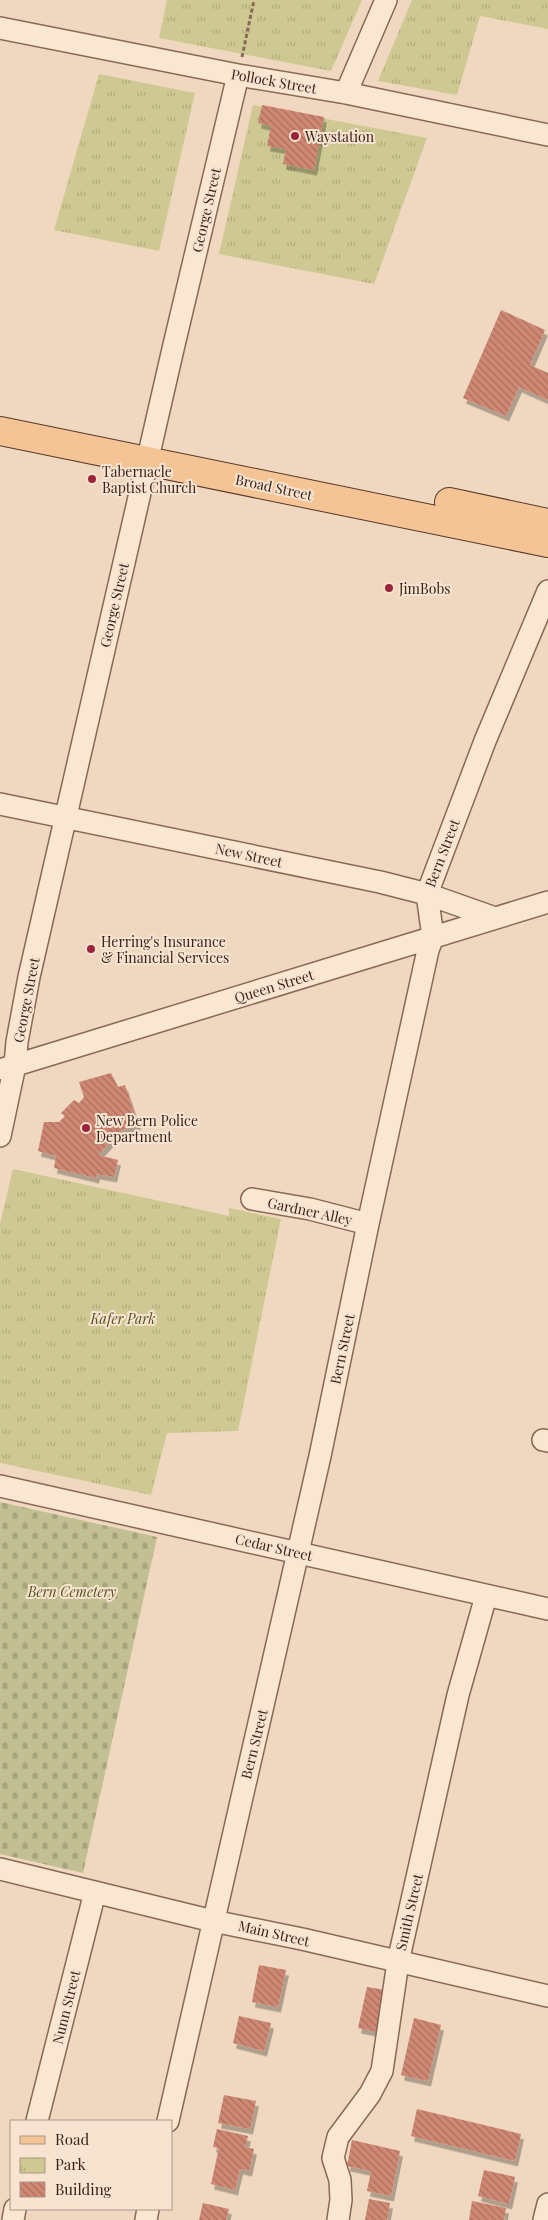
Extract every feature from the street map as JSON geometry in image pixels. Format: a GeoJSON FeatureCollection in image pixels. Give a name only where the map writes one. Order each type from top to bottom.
{"type":"FeatureCollection","features":[{"type":"Feature","properties":{"kind":"main road","name":"Broad Street"},"geometry":{"type":"LineString","coordinates":[[0,411],[150,451],[548,543]]}},
{"type":"Feature","properties":{"kind":"main road","name":"Broad Street"},"geometry":{"type":"LineString","coordinates":[[0,431],[150,451],[548,523]]}},
{"type":"Feature","properties":{"kind":"street"},"geometry":{"type":"LineString","coordinates":[[346,93],[386,0]]}},
{"type":"Feature","properties":{"kind":"street","name":"Pollock Street"},"geometry":{"type":"LineString","coordinates":[[0,28],[238,75],[346,93],[548,135]]}},
{"type":"Feature","properties":{"kind":"street","name":"George Street"},"geometry":{"type":"LineString","coordinates":[[0,1136],[8,1068],[17,1042],[29,977],[238,75]]}},
{"type":"Feature","properties":{"kind":"street","name":"Bern Street"},"geometry":{"type":"LineString","coordinates":[[168,2120],[270,1681],[428,950],[433,937],[427,894],[485,741],[548,591]]}},
{"type":"Feature","properties":{"kind":"street","name":"New Street"},"geometry":{"type":"LineString","coordinates":[[0,804],[226,850],[427,894],[495,918]]}},
{"type":"Feature","properties":{"kind":"street","name":"Queen Street"},"geometry":{"type":"LineString","coordinates":[[8,1068],[548,902]]}},
{"type":"Feature","properties":{"kind":"street","name":"Gardner Alley"},"geometry":{"type":"LineString","coordinates":[[252,1199],[310,1209],[368,1224]]}},
{"type":"Feature","properties":{"kind":"street","name":"Cedar Street"},"geometry":{"type":"LineString","coordinates":[[0,1486],[548,1609]]}},
{"type":"Feature","properties":{"kind":"street","name":"Smith Street"},"geometry":{"type":"LineString","coordinates":[[338,2220],[341,2200],[340,2180],[333,2158],[338,2137],[370,2094],[382,2071],[398,1962],[458,1695],[486,1596]]}},
{"type":"Feature","properties":{"kind":"street","name":"Main Street"},"geometry":{"type":"LineString","coordinates":[[0,1869],[213,1921],[548,1996]]}},
{"type":"Feature","properties":{"kind":"street","name":"Nunn Street"},"geometry":{"type":"LineString","coordinates":[[37,2120],[95,1892]]}},
{"type":"Feature","properties":{"kind":"street"},"geometry":{"type":"LineString","coordinates":[[544,2220],[548,2204]]}},
{"type":"Feature","properties":{"kind":"path"},"geometry":{"type":"LineString","coordinates":[[238,75],[254,0]]}},
{"type":"Feature","properties":{"kind":"green space"},"geometry":{"type":"Polygon","coordinates":[[[167,0],[362,0],[331,71],[159,38],[167,0]]]}},
{"type":"Feature","properties":{"kind":"green space"},"geometry":{"type":"Polygon","coordinates":[[[412,0],[548,0],[548,29],[480,16],[457,95],[378,81],[412,0]]]}},
{"type":"Feature","properties":{"kind":"green space"},"geometry":{"type":"Polygon","coordinates":[[[99,74],[195,93],[159,251],[54,230],[99,74]]]}},
{"type":"Feature","properties":{"kind":"green space"},"geometry":{"type":"Polygon","coordinates":[[[253,105],[427,138],[374,284],[219,254],[253,105]]]}},
{"type":"Feature","properties":{"kind":"green space","name":"Kafer Park"},"geometry":{"type":"Polygon","coordinates":[[[13,1169],[229,1216],[229,1208],[281,1219],[238,1431],[167,1433],[151,1495],[0,1463],[0,1224],[13,1169]]]}},
{"type":"Feature","properties":{"kind":"green space","name":"Bern Cemetery"},"geometry":{"type":"Polygon","coordinates":[[[0,1502],[157,1537],[83,1873],[0,1854],[0,1502]]]}},
{"type":"Feature","properties":{"kind":"building","name":"Waystation"},"geometry":{"type":"Polygon","coordinates":[[[262,105],[324,117],[314,170],[283,164],[286,149],[267,146],[271,126],[258,123],[262,105]]]}},
{"type":"Feature","properties":{"kind":"building"},"geometry":{"type":"Polygon","coordinates":[[[501,310],[545,330],[530,365],[548,373],[548,400],[519,387],[506,416],[463,398],[501,310]]]}},
{"type":"Feature","properties":{"kind":"building","name":"New Bern Police Department"},"geometry":{"type":"Polygon","coordinates":[[[111,1073],[118,1087],[125,1085],[138,1124],[120,1131],[98,1155],[118,1160],[114,1177],[97,1174],[96,1178],[54,1168],[56,1156],[38,1151],[44,1122],[59,1122],[65,1116],[61,1113],[74,1100],[79,1103],[84,1097],[79,1082],[111,1073]]]}},
{"type":"Feature","properties":{"kind":"building"},"geometry":{"type":"Polygon","coordinates":[[[259,1965],[286,1970],[278,2007],[252,2002],[259,1965]]]}},
{"type":"Feature","properties":{"kind":"building"},"geometry":{"type":"Polygon","coordinates":[[[367,1987],[386,1990],[377,2032],[358,2028],[367,1987]]]}},
{"type":"Feature","properties":{"kind":"building"},"geometry":{"type":"Polygon","coordinates":[[[239,2016],[271,2023],[264,2051],[233,2043],[239,2016]]]}},
{"type":"Feature","properties":{"kind":"building"},"geometry":{"type":"Polygon","coordinates":[[[414,2018],[441,2025],[428,2081],[401,2075],[414,2018]]]}},
{"type":"Feature","properties":{"kind":"building"},"geometry":{"type":"Polygon","coordinates":[[[224,2095],[256,2101],[250,2129],[218,2123],[224,2095]]]}},
{"type":"Feature","properties":{"kind":"building"},"geometry":{"type":"Polygon","coordinates":[[[417,2109],[521,2134],[515,2161],[411,2136],[417,2109]]]}},
{"type":"Feature","properties":{"kind":"building"},"geometry":{"type":"Polygon","coordinates":[[[217,2129],[248,2136],[245,2147],[254,2149],[249,2171],[240,2169],[235,2190],[211,2184],[219,2148],[213,2147],[217,2129]]]}},
{"type":"Feature","properties":{"kind":"building"},"geometry":{"type":"Polygon","coordinates":[[[352,2140],[400,2151],[391,2196],[367,2191],[371,2171],[347,2166],[352,2140]]]}},
{"type":"Feature","properties":{"kind":"building"},"geometry":{"type":"Polygon","coordinates":[[[484,2170],[515,2177],[509,2204],[478,2196],[484,2170]]]}},
{"type":"Feature","properties":{"kind":"building"},"geometry":{"type":"Polygon","coordinates":[[[369,2199],[390,2203],[387,2220],[365,2220],[369,2199]]]}},
{"type":"Feature","properties":{"kind":"building"},"geometry":{"type":"Polygon","coordinates":[[[472,2201],[506,2208],[504,2220],[469,2220],[472,2201]]]}},
{"type":"Feature","properties":{"kind":"building"},"geometry":{"type":"Polygon","coordinates":[[[203,2203],[229,2209],[226,2220],[199,2220],[203,2203]]]}},
{"type":"Feature","properties":{"kind":"place","name":"Waystation"},"geometry":{"type":"Point","coordinates":[295,136]}},
{"type":"Feature","properties":{"kind":"place","name":"Tabernacle Baptist Church"},"geometry":{"type":"Point","coordinates":[92,479]}},
{"type":"Feature","properties":{"kind":"place","name":"JimBobs"},"geometry":{"type":"Point","coordinates":[389,588]}},
{"type":"Feature","properties":{"kind":"place","name":"Herring's Insurance & Financial Services"},"geometry":{"type":"Point","coordinates":[91,949]}},
{"type":"Feature","properties":{"kind":"place","name":"New Bern Police Department"},"geometry":{"type":"Point","coordinates":[86,1128]}}]}
